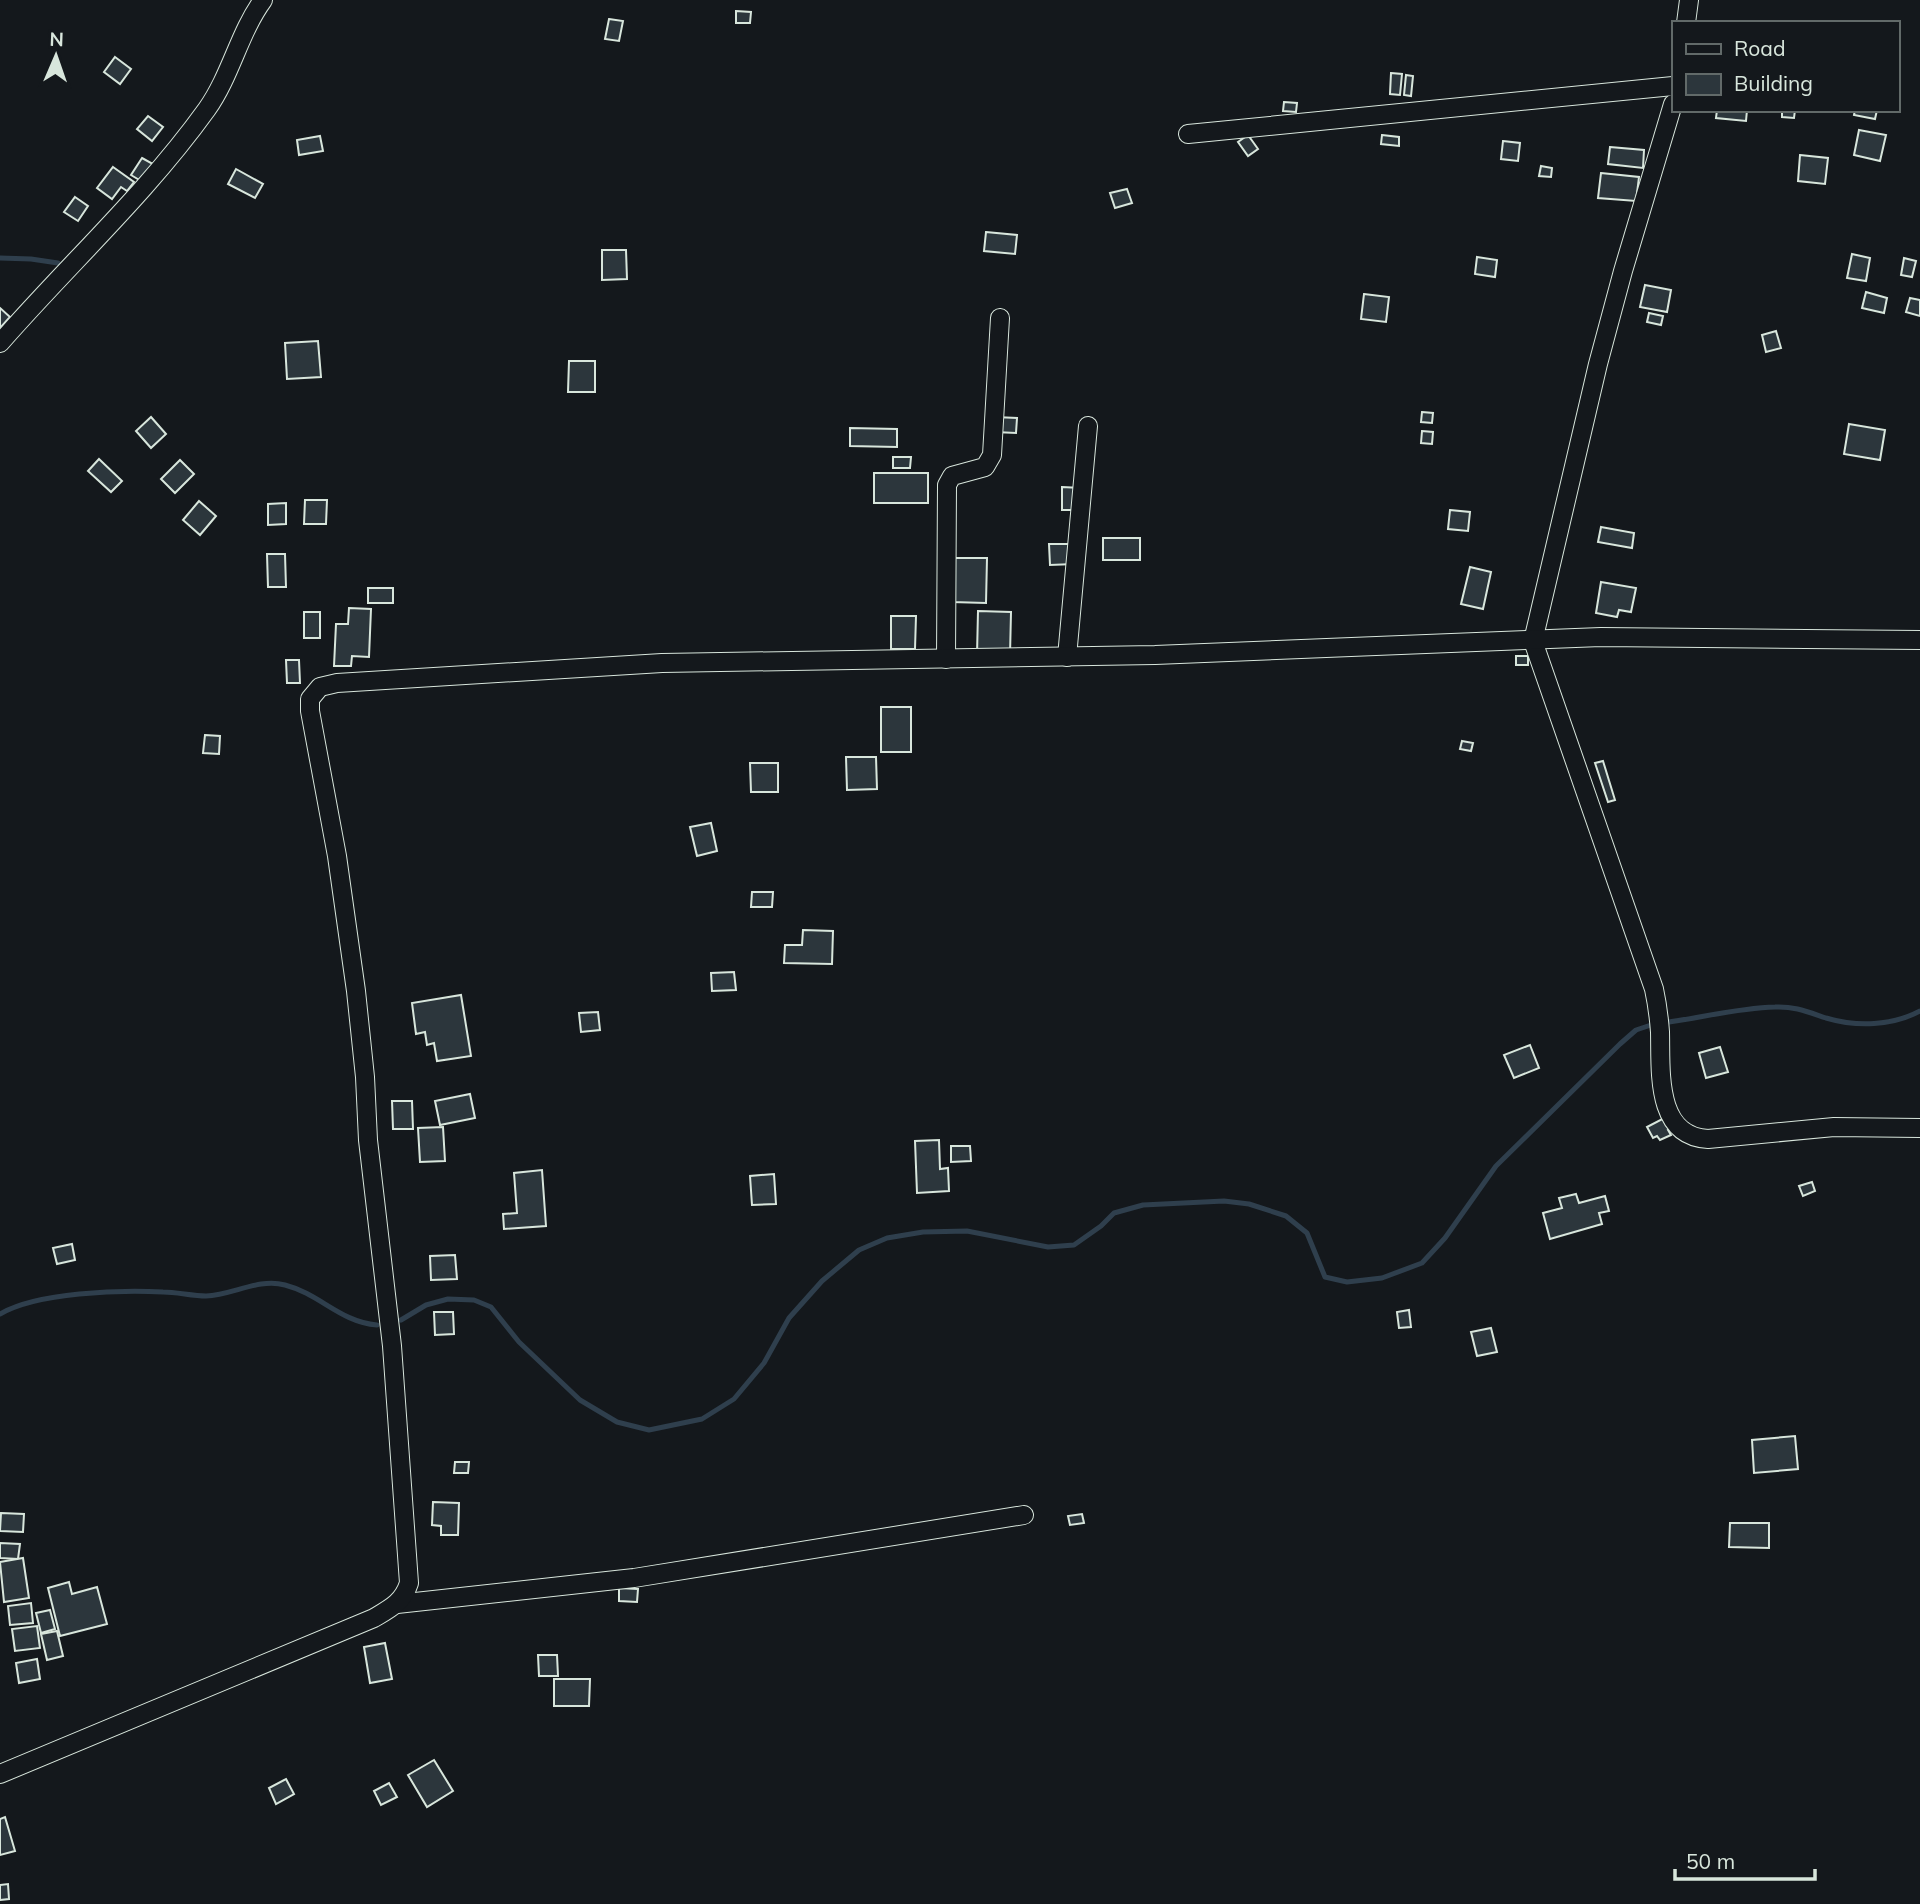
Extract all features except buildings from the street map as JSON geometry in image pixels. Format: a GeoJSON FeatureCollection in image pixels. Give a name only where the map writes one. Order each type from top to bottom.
{"type":"FeatureCollection","features":[{"type":"Feature","properties":{"kind":"street"},"geometry":{"type":"LineString","coordinates":[[0,343],[125,207],[207,109],[223,83],[246,29],[263,0]]}},
{"type":"Feature","properties":{"kind":"street"},"geometry":{"type":"LineString","coordinates":[[1686,21],[1689,0]]}},
{"type":"Feature","properties":{"kind":"street"},"geometry":{"type":"LineString","coordinates":[[1188,134],[1672,86]]}},
{"type":"Feature","properties":{"kind":"street"},"geometry":{"type":"LineString","coordinates":[[1672,107],[1598,364],[1533,641],[1654,989],[1660,1030],[1660,1081],[1664,1101],[1675,1123],[1691,1136],[1708,1139],[1834,1127],[1920,1128]]}},
{"type":"Feature","properties":{"kind":"street"},"geometry":{"type":"LineString","coordinates":[[946,659],[947,485],[952,476],[985,467],[992,455],[1000,318]]}},
{"type":"Feature","properties":{"kind":"street"},"geometry":{"type":"LineString","coordinates":[[1067,657],[1088,426]]}},
{"type":"Feature","properties":{"kind":"street"},"geometry":{"type":"LineString","coordinates":[[397,1604],[409,1583],[409,1565],[392,1346],[372,1188],[356,991],[337,856],[310,711],[310,699],[313,692],[320,687],[337,683],[662,663],[1067,657],[1601,637],[1920,640]]}},
{"type":"Feature","properties":{"kind":"street"},"geometry":{"type":"LineString","coordinates":[[0,1774],[346,1630],[397,1604],[634,1578],[1024,1515]]}},
{"type":"Feature","properties":{"kind":"waterway"},"geometry":{"type":"LineString","coordinates":[[0,258],[58,263]]}},
{"type":"Feature","properties":{"kind":"waterway"},"geometry":{"type":"LineString","coordinates":[[1669,1022],[1748,1009],[1782,1007],[1862,1024],[1898,1020],[1920,1011]]}},
{"type":"Feature","properties":{"kind":"waterway"},"geometry":{"type":"LineString","coordinates":[[401,1320],[426,1305],[448,1299],[474,1300],[491,1307],[519,1342],[580,1400],[617,1422],[649,1430],[702,1419],[734,1399],[764,1363],[789,1318],[822,1281],[859,1250],[887,1238],[923,1232],[967,1231],[1048,1247],[1074,1245],[1114,1213],[1143,1205],[1224,1201],[1249,1204],[1286,1216],[1307,1233],[1325,1277],[1347,1282],[1382,1278],[1422,1263],[1445,1238],[1496,1166],[1620,1044],[1636,1030],[1651,1025]]}},
{"type":"Feature","properties":{"kind":"waterway"},"geometry":{"type":"LineString","coordinates":[[0,1314],[35,1301],[79,1294],[145,1291],[206,1296],[275,1283],[297,1289],[352,1319],[377,1325]]}}]}
